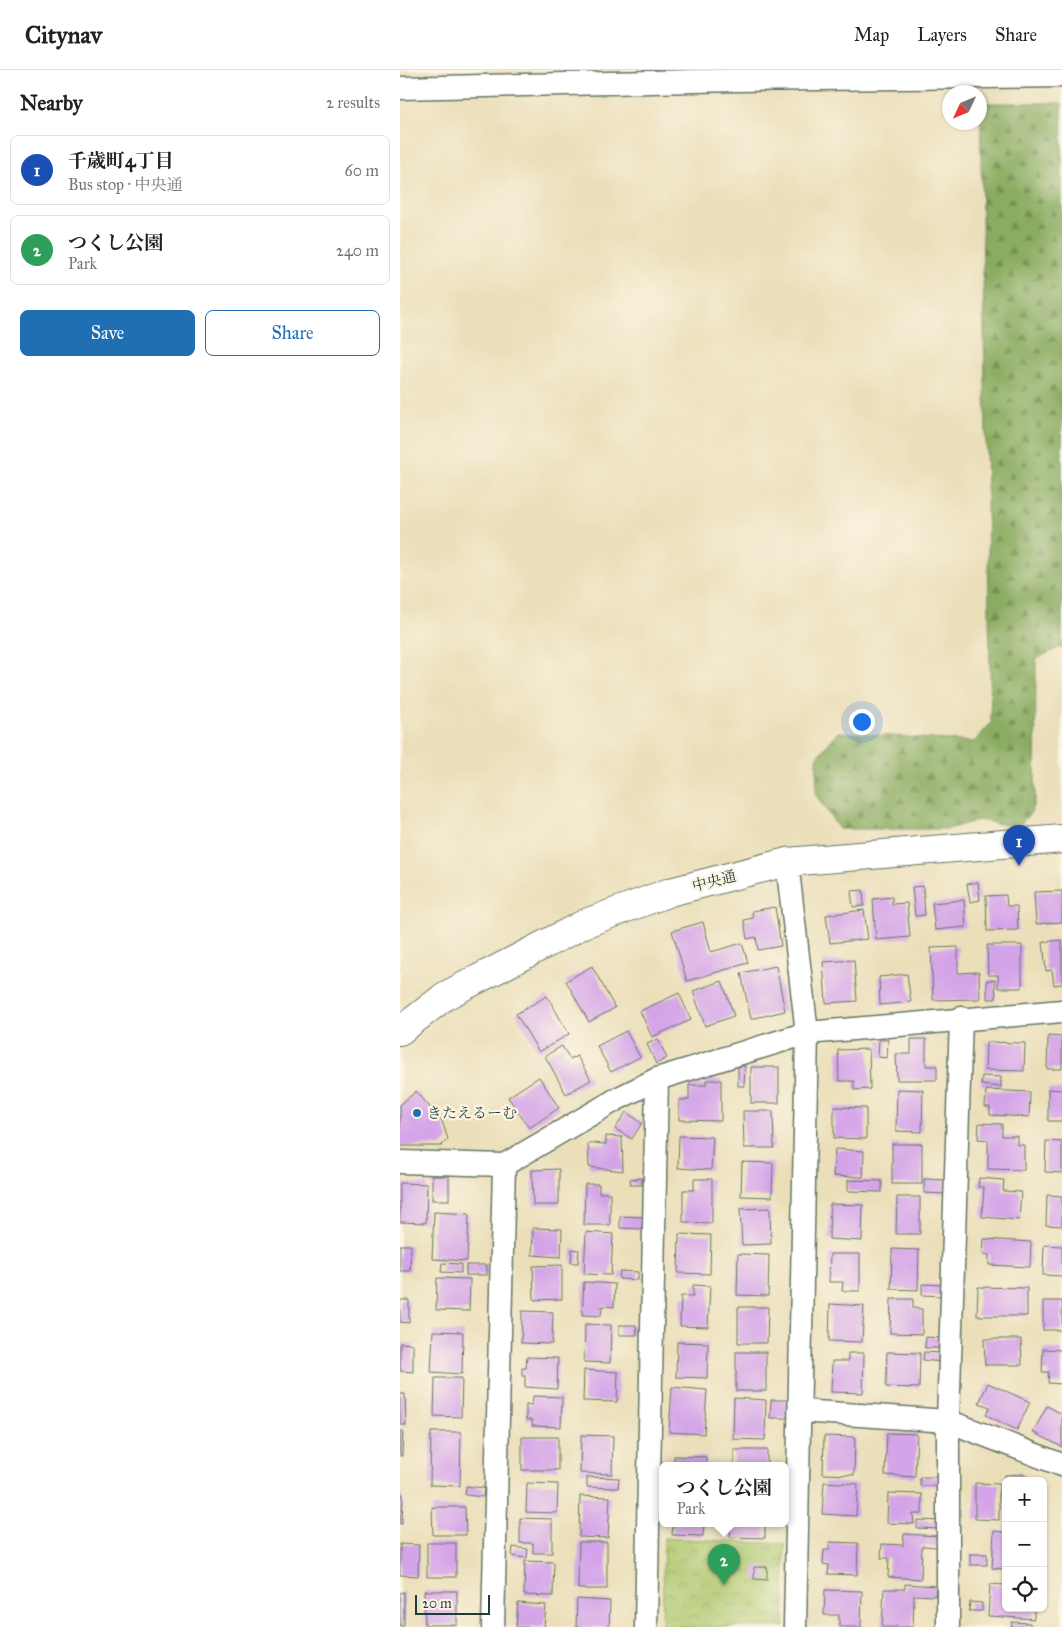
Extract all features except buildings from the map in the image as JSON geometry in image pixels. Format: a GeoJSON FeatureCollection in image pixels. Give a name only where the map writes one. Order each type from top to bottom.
{"type":"FeatureCollection","features":[{"type":"Feature","properties":{"kind":"street"},"geometry":{"type":"LineString","coordinates":[[400,88],[525,77],[939,73],[1062,76]]}},
{"type":"Feature","properties":{"kind":"street","name":"中央通"},"geometry":{"type":"LineString","coordinates":[[400,1031],[445,996],[586,924],[670,892],[787,862],[1062,838]]}},
{"type":"Feature","properties":{"kind":"street"},"geometry":{"type":"LineString","coordinates":[[787,862],[807,1033],[795,1627]]}},
{"type":"Feature","properties":{"kind":"street"},"geometry":{"type":"LineString","coordinates":[[400,1162],[504,1165],[616,1099],[657,1079],[807,1033],[961,1018],[1062,1011]]}},
{"type":"Feature","properties":{"kind":"street"},"geometry":{"type":"LineString","coordinates":[[948,1627],[948,1421],[961,1018]]}},
{"type":"Feature","properties":{"kind":"street"},"geometry":{"type":"LineString","coordinates":[[646,1627],[657,1079]]}},
{"type":"Feature","properties":{"kind":"street"},"geometry":{"type":"LineString","coordinates":[[493,1627],[504,1165]]}},
{"type":"Feature","properties":{"kind":"street"},"geometry":{"type":"LineString","coordinates":[[800,1411],[948,1421],[1062,1465]]}},
{"type":"Feature","properties":{"kind":"green space"},"geometry":{"type":"Polygon","coordinates":[[[987,103],[1062,103],[1062,648],[1058,648],[1036,659],[1035,800],[1030,814],[1017,827],[978,820],[949,829],[839,829],[816,795],[817,757],[838,732],[974,742],[991,723],[980,130],[987,130],[987,103]]]}},
{"type":"Feature","properties":{"kind":"green space"},"geometry":{"type":"Polygon","coordinates":[[[664,1538],[785,1544],[784,1627],[662,1627],[664,1538]]]}},
{"type":"Feature","properties":{"kind":"place","name":"千歳町4丁目"},"geometry":{"type":"Point","coordinates":[1019,866]}},
{"type":"Feature","properties":{"kind":"place","name":"きたえるーむ"},"geometry":{"type":"Point","coordinates":[417,1113]}},
{"type":"Feature","properties":{"kind":"place","name":"つくし公園"},"geometry":{"type":"Point","coordinates":[724,1585]}}]}
